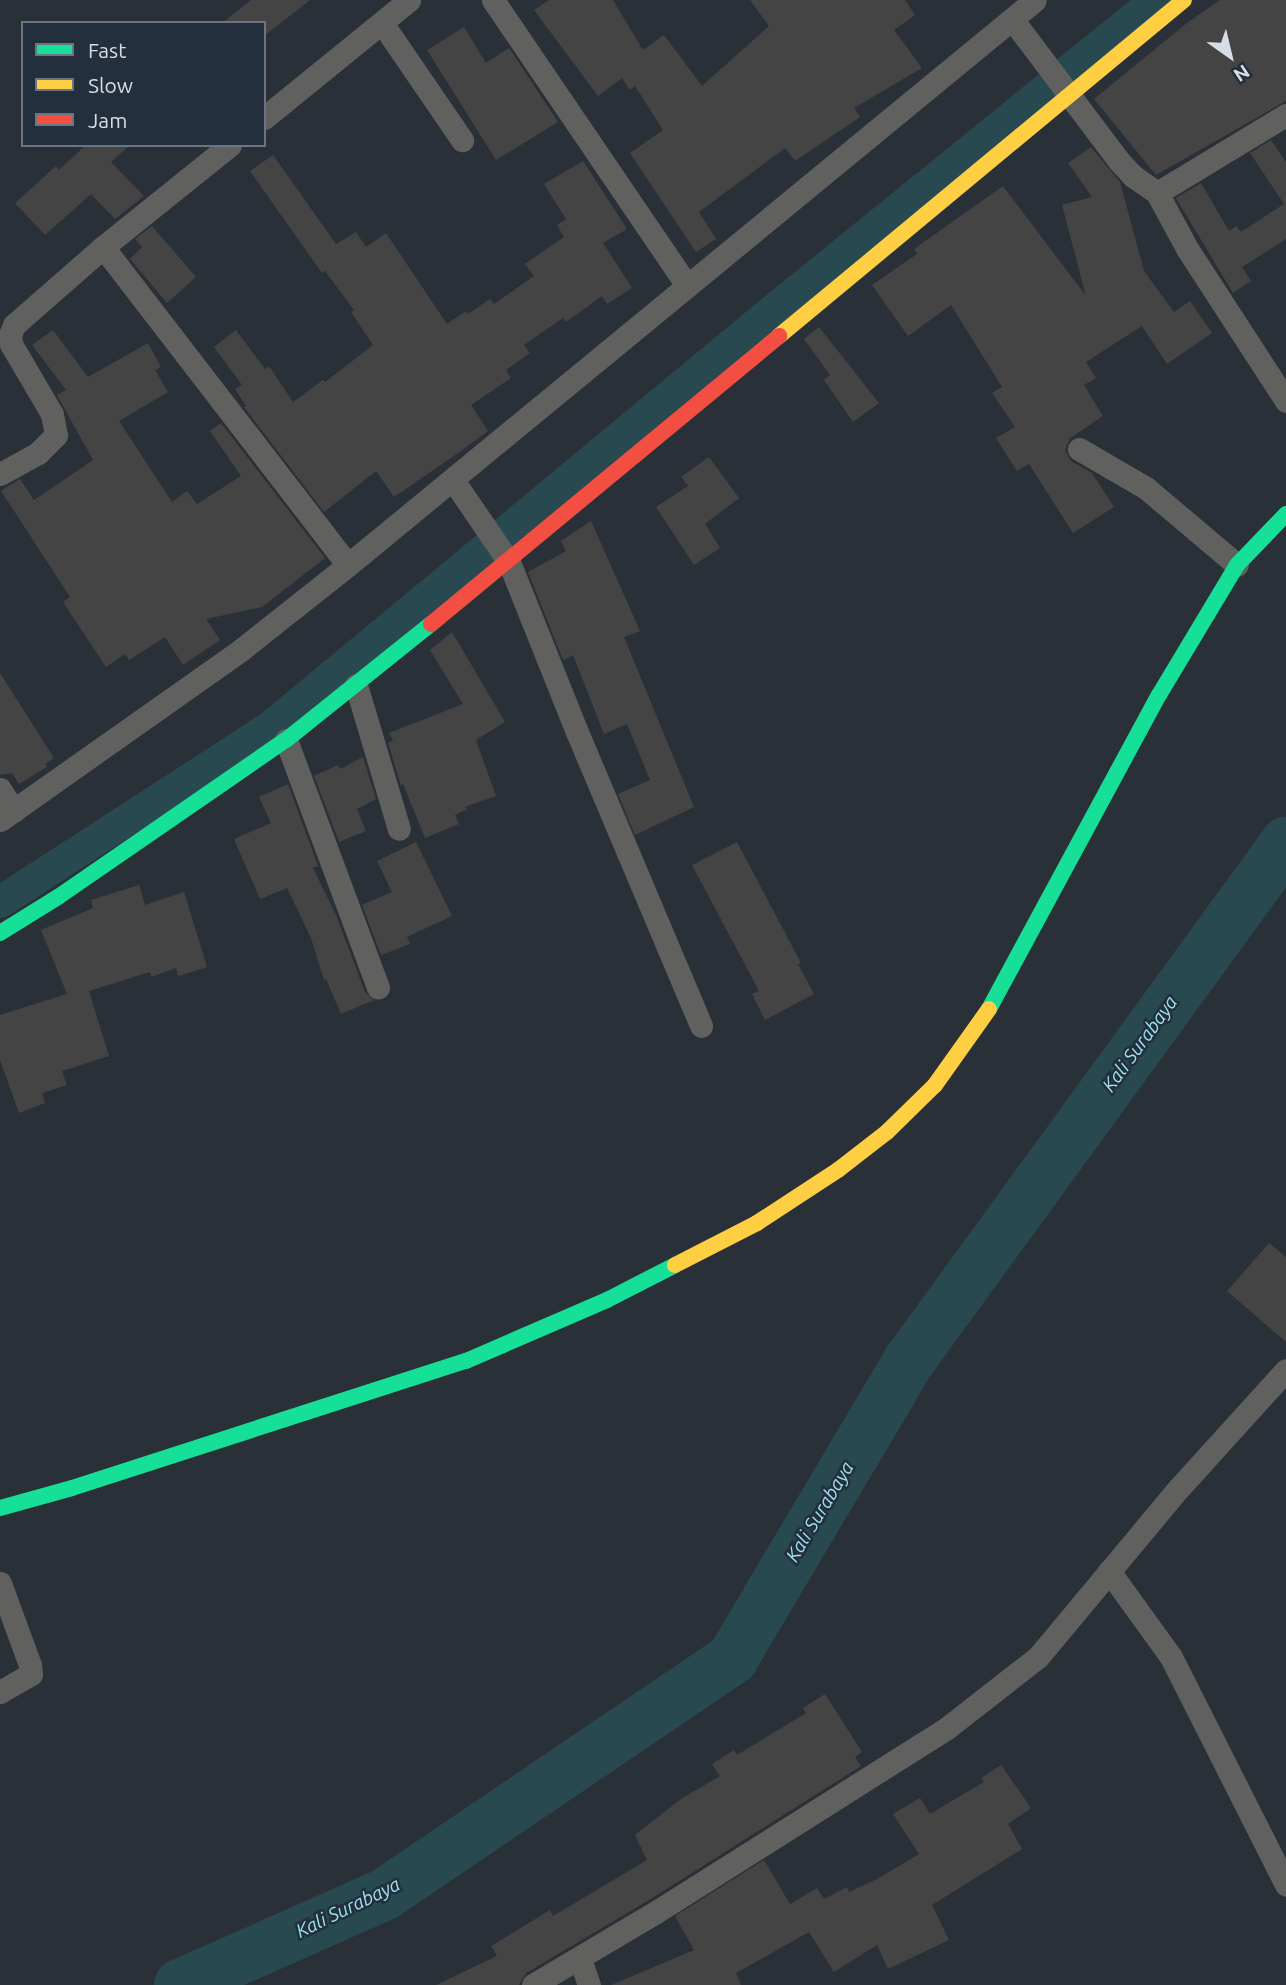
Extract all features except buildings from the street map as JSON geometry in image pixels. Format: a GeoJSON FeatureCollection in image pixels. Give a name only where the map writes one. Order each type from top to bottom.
{"type":"FeatureCollection","features":[{"type":"Feature","properties":{"kind":"street"},"geometry":{"type":"LineString","coordinates":[[266,116],[409,0]]}},
{"type":"Feature","properties":{"kind":"street"},"geometry":{"type":"LineString","coordinates":[[493,0],[687,285]]}},
{"type":"Feature","properties":{"kind":"street"},"geometry":{"type":"LineString","coordinates":[[0,789],[7,816],[242,649],[348,565],[458,488],[687,285],[1018,29],[1035,0]]}},
{"type":"Feature","properties":{"kind":"street"},"geometry":{"type":"LineString","coordinates":[[0,933],[58,897],[286,740],[356,685],[506,556],[806,311],[1065,92],[1184,0]]}},
{"type":"Feature","properties":{"kind":"street"},"geometry":{"type":"LineString","coordinates":[[382,23],[462,140]]}},
{"type":"Feature","properties":{"kind":"street"},"geometry":{"type":"LineString","coordinates":[[1018,29],[1119,161],[1157,193],[1188,250],[1286,401]]}},
{"type":"Feature","properties":{"kind":"street"},"geometry":{"type":"LineString","coordinates":[[1157,193],[1286,115]]}},
{"type":"Feature","properties":{"kind":"street"},"geometry":{"type":"LineString","coordinates":[[0,474],[38,453],[55,435],[52,414],[11,344],[10,335],[14,325],[103,247],[228,147]]}},
{"type":"Feature","properties":{"kind":"street"},"geometry":{"type":"LineString","coordinates":[[103,247],[348,565]]}},
{"type":"Feature","properties":{"kind":"street"},"geometry":{"type":"LineString","coordinates":[[1079,449],[1146,488],[1237,565]]}},
{"type":"Feature","properties":{"kind":"street"},"geometry":{"type":"LineString","coordinates":[[458,488],[506,556],[576,732],[701,1026]]}},
{"type":"Feature","properties":{"kind":"street"},"geometry":{"type":"LineString","coordinates":[[0,1508],[72,1488],[263,1424],[466,1361],[607,1300],[711,1247],[757,1223],[838,1170],[887,1132],[935,1085],[979,1027],[1159,695],[1237,565],[1286,514]]}},
{"type":"Feature","properties":{"kind":"street"},"geometry":{"type":"LineString","coordinates":[[356,685],[399,829]]}},
{"type":"Feature","properties":{"kind":"street"},"geometry":{"type":"LineString","coordinates":[[286,740],[378,987]]}},
{"type":"Feature","properties":{"kind":"street"},"geometry":{"type":"LineString","coordinates":[[533,1985],[580,1959],[947,1728],[1038,1657],[1109,1570],[1286,1370]]}},
{"type":"Feature","properties":{"kind":"street"},"geometry":{"type":"LineString","coordinates":[[1109,1570],[1171,1657],[1286,1885]]}},
{"type":"Feature","properties":{"kind":"street"},"geometry":{"type":"LineString","coordinates":[[0,1583],[31,1674],[0,1692]]}},
{"type":"Feature","properties":{"kind":"street"},"geometry":{"type":"LineString","coordinates":[[580,1959],[589,1985]]}},
{"type":"Feature","properties":{"kind":"waterway"},"geometry":{"type":"LineString","coordinates":[[0,902],[269,728],[766,316],[1156,0]]}},
{"type":"Feature","properties":{"kind":"waterway","name":"Kali Surabaya"},"geometry":{"type":"LineString","coordinates":[[180,1985],[385,1894],[732,1659],[909,1361],[1286,843]]}},
{"type":"Feature","properties":{"kind":"traffic: fast"},"geometry":{"type":"LineString","coordinates":[[989,1009],[1159,695],[1237,565],[1286,514]]}},
{"type":"Feature","properties":{"kind":"traffic: fast"},"geometry":{"type":"LineString","coordinates":[[0,933],[58,897],[286,740],[431,624]]}},
{"type":"Feature","properties":{"kind":"traffic: fast"},"geometry":{"type":"LineString","coordinates":[[0,1508],[72,1488],[466,1361],[607,1300],[675,1265]]}},
{"type":"Feature","properties":{"kind":"traffic: slow"},"geometry":{"type":"LineString","coordinates":[[779,336],[1184,0]]}},
{"type":"Feature","properties":{"kind":"traffic: slow"},"geometry":{"type":"LineString","coordinates":[[675,1265],[757,1223],[838,1170],[887,1132],[935,1085],[989,1009]]}},
{"type":"Feature","properties":{"kind":"traffic: jam"},"geometry":{"type":"LineString","coordinates":[[431,624],[779,336]]}}]}
